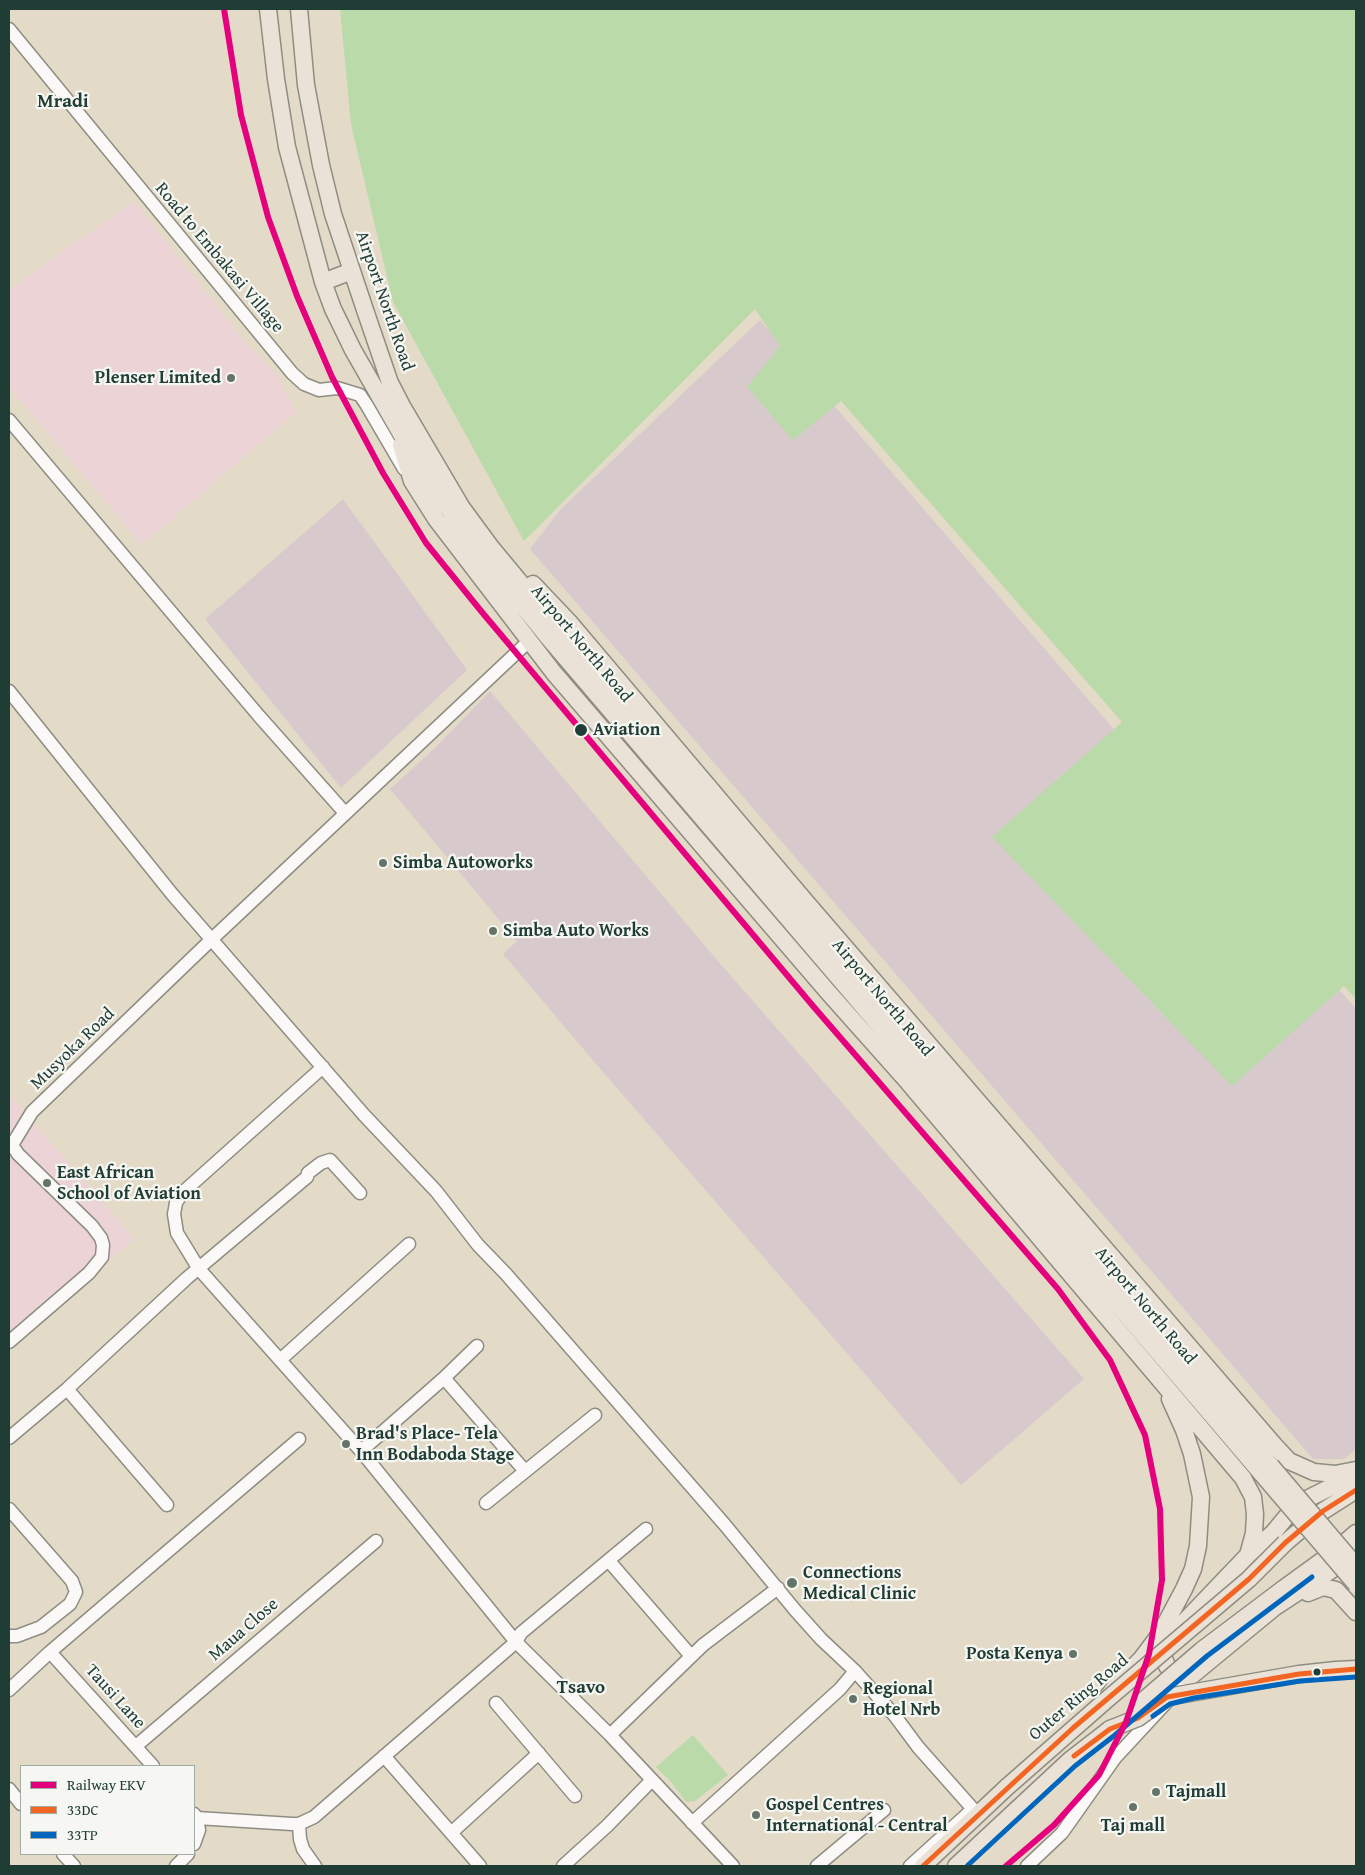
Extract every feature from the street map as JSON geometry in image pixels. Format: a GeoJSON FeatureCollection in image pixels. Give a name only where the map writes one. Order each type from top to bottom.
{"type":"FeatureCollection","features":[{"type":"Feature","properties":{"kind":"main road","name":"Airport North Road"},"geometry":{"type":"LineString","coordinates":[[268,9],[276,79],[287,147],[322,282],[353,350],[396,424],[433,485],[479,552],[541,628],[1004,1170],[1128,1304],[1356,1566]]}},
{"type":"Feature","properties":{"kind":"main road","name":"Airport North Road"},"geometry":{"type":"LineString","coordinates":[[299,9],[306,85],[321,165],[334,214],[381,360],[402,406],[462,508],[611,692],[962,1104],[1356,1584]]}},
{"type":"Feature","properties":{"kind":"main road"},"geometry":{"type":"LineString","coordinates":[[322,282],[352,271]]}},
{"type":"Feature","properties":{"kind":"main road","name":"Airport North Road"},"geometry":{"type":"LineString","coordinates":[[396,424],[412,481],[436,519],[529,642],[767,921],[908,1082],[1243,1478],[1255,1505],[1255,1523],[1248,1555]]}},
{"type":"Feature","properties":{"kind":"main road","name":"Airport North Road"},"geometry":{"type":"LineString","coordinates":[[513,573],[527,579],[552,602],[805,901],[1289,1461],[1314,1472],[1335,1474],[1356,1472]]}},
{"type":"Feature","properties":{"kind":"main road"},"geometry":{"type":"LineString","coordinates":[[908,1082],[934,1105],[968,1141],[1004,1170]]}},
{"type":"Feature","properties":{"kind":"main road"},"geometry":{"type":"LineString","coordinates":[[1104,1702],[1160,1634],[1193,1569],[1198,1546],[1201,1516],[1198,1480],[1184,1430],[1159,1379]]}},
{"type":"Feature","properties":{"kind":"main road"},"geometry":{"type":"LineString","coordinates":[[1356,1472],[1309,1498],[1287,1516],[1274,1533],[1248,1555],[1164,1643],[1163,1656],[1167,1666],[1180,1675],[1190,1677],[1275,1607],[1346,1562],[1356,1551]]}},
{"type":"Feature","properties":{"kind":"main road","name":"Outer Ring Road"},"geometry":{"type":"LineString","coordinates":[[923,1866],[1007,1786],[1234,1592],[1285,1543],[1323,1511],[1356,1490]]}},
{"type":"Feature","properties":{"kind":"main road"},"geometry":{"type":"LineString","coordinates":[[956,1866],[1070,1760],[1110,1729],[1210,1644],[1334,1552],[1356,1533]]}},
{"type":"Feature","properties":{"kind":"main road"},"geometry":{"type":"LineString","coordinates":[[1275,1607],[1323,1587],[1329,1587],[1336,1590],[1356,1612]]}},
{"type":"Feature","properties":{"kind":"main road"},"geometry":{"type":"LineString","coordinates":[[1110,1729],[1138,1718],[1167,1697],[1299,1674],[1356,1669]]}},
{"type":"Feature","properties":{"kind":"street","name":"Road to Embakasi Village"},"geometry":{"type":"LineString","coordinates":[[9,29],[292,373],[304,384],[319,390],[338,388],[360,396],[412,481]]}},
{"type":"Feature","properties":{"kind":"street"},"geometry":{"type":"LineString","coordinates":[[9,420],[259,716],[345,813]]}},
{"type":"Feature","properties":{"kind":"street"},"geometry":{"type":"LineString","coordinates":[[212,939],[529,642]]}},
{"type":"Feature","properties":{"kind":"street"},"geometry":{"type":"LineString","coordinates":[[9,692],[172,894],[364,1115],[436,1191],[478,1245],[506,1274],[725,1524],[821,1639],[855,1671],[895,1716],[918,1747],[973,1809],[910,1866]]}},
{"type":"Feature","properties":{"kind":"street","name":"Musyoka Road"},"geometry":{"type":"LineString","coordinates":[[9,1342],[89,1273],[102,1257],[104,1245],[92,1226],[18,1154],[12,1145],[32,1112],[212,939]]}},
{"type":"Feature","properties":{"kind":"street"},"geometry":{"type":"LineString","coordinates":[[323,1067],[182,1193],[176,1203],[174,1214],[174,1224],[177,1233],[199,1268],[361,1451],[516,1642],[610,1735],[651,1781],[733,1866]]}},
{"type":"Feature","properties":{"kind":"street"},"geometry":{"type":"LineString","coordinates":[[9,1438],[67,1390],[199,1268],[307,1177],[308,1173],[326,1160],[333,1162],[360,1193]]}},
{"type":"Feature","properties":{"kind":"street"},"geometry":{"type":"LineString","coordinates":[[280,1360],[409,1244]]}},
{"type":"Feature","properties":{"kind":"street"},"geometry":{"type":"LineString","coordinates":[[361,1451],[444,1378],[477,1346]]}},
{"type":"Feature","properties":{"kind":"street"},"geometry":{"type":"LineString","coordinates":[[444,1378],[525,1471]]}},
{"type":"Feature","properties":{"kind":"street"},"geometry":{"type":"LineString","coordinates":[[67,1390],[166,1505]]}},
{"type":"Feature","properties":{"kind":"street"},"geometry":{"type":"LineString","coordinates":[[486,1503],[594,1415]]}},
{"type":"Feature","properties":{"kind":"street"},"geometry":{"type":"LineString","coordinates":[[9,1690],[50,1652],[299,1438]]}},
{"type":"Feature","properties":{"kind":"street"},"geometry":{"type":"LineString","coordinates":[[9,1509],[72,1580],[76,1592],[70,1604],[41,1627],[17,1636],[9,1636]]}},
{"type":"Feature","properties":{"kind":"street"},"geometry":{"type":"LineString","coordinates":[[195,1841],[199,1830],[196,1816],[300,1824],[314,1817],[516,1642],[521,1633],[538,1618],[646,1529]]}},
{"type":"Feature","properties":{"kind":"street","name":"Maua Close"},"geometry":{"type":"LineString","coordinates":[[136,1746],[376,1541]]}},
{"type":"Feature","properties":{"kind":"street"},"geometry":{"type":"LineString","coordinates":[[609,1561],[691,1656]]}},
{"type":"Feature","properties":{"kind":"street"},"geometry":{"type":"LineString","coordinates":[[610,1735],[716,1634],[778,1588]]}},
{"type":"Feature","properties":{"kind":"street","name":"Tausi Lane"},"geometry":{"type":"LineString","coordinates":[[50,1652],[152,1765]]}},
{"type":"Feature","properties":{"kind":"street"},"geometry":{"type":"LineString","coordinates":[[692,1823],[840,1689],[855,1671]]}},
{"type":"Feature","properties":{"kind":"street"},"geometry":{"type":"LineString","coordinates":[[1027,1866],[1062,1833],[1115,1758],[1190,1677]]}},
{"type":"Feature","properties":{"kind":"street"},"geometry":{"type":"LineString","coordinates":[[496,1703],[575,1796]]}},
{"type":"Feature","properties":{"kind":"street"},"geometry":{"type":"LineString","coordinates":[[451,1833],[539,1753]]}},
{"type":"Feature","properties":{"kind":"street"},"geometry":{"type":"LineString","coordinates":[[384,1756],[480,1866]]}},
{"type":"Feature","properties":{"kind":"street"},"geometry":{"type":"LineString","coordinates":[[565,1865],[651,1781]]}},
{"type":"Feature","properties":{"kind":"street"},"geometry":{"type":"LineString","coordinates":[[9,1789],[20,1803]]}},
{"type":"Feature","properties":{"kind":"street"},"geometry":{"type":"LineString","coordinates":[[817,1866],[884,1810]]}},
{"type":"Feature","properties":{"kind":"street"},"geometry":{"type":"LineString","coordinates":[[300,1824],[300,1839],[303,1849],[315,1866]]}},
{"type":"Feature","properties":{"kind":"street"},"geometry":{"type":"LineString","coordinates":[[65,1855],[74,1866]]}},
{"type":"Feature","properties":{"kind":"street"},"geometry":{"type":"LineString","coordinates":[[176,1866],[187,1855]]}},
{"type":"Feature","properties":{"kind":"shaded area"},"geometry":{"type":"Polygon","coordinates":[[[134,201],[244,341],[273,370],[296,412],[142,545],[9,387],[9,290],[134,201]]]}},
{"type":"Feature","properties":{"kind":"shaded area"},"geometry":{"type":"Polygon","coordinates":[[[760,320],[1356,1009],[1356,1449],[1344,1459],[1313,1459],[530,549],[560,510],[760,320]]]}},
{"type":"Feature","properties":{"kind":"shaded area"},"geometry":{"type":"Polygon","coordinates":[[[343,499],[467,670],[341,788],[205,619],[343,499]]]}},
{"type":"Feature","properties":{"kind":"shaded area"},"geometry":{"type":"Polygon","coordinates":[[[490,691],[717,960],[1084,1379],[961,1485],[503,954],[517,941],[390,789],[435,748],[490,691]]]}},
{"type":"Feature","properties":{"kind":"shaded area","name":"East African School of Aviation"},"geometry":{"type":"Polygon","coordinates":[[[9,1094],[134,1239],[9,1349],[9,1094]]]}},
{"type":"Feature","properties":{"kind":"green space"},"geometry":{"type":"Polygon","coordinates":[[[340,9],[1356,9],[1356,999],[1344,986],[1232,1086],[992,837],[1122,722],[841,401],[793,440],[747,387],[780,346],[755,309],[524,541],[393,302],[351,124],[340,9]]]}},
{"type":"Feature","properties":{"kind":"green space"},"geometry":{"type":"Polygon","coordinates":[[[693,1735],[728,1775],[695,1801],[686,1802],[672,1783],[656,1767],[693,1735]]]}},
{"type":"Feature","properties":{"kind":"rail line","name":"EKV"},"geometry":{"type":"LineString","coordinates":[[224,9],[241,115],[268,217],[297,296],[332,377],[383,473],[426,543],[813,1006],[1058,1289],[1110,1360],[1145,1435],[1160,1509],[1162,1580],[1149,1654],[1126,1722],[1099,1775],[1054,1825],[1006,1866]]}},
{"type":"Feature","properties":{"kind":"transit line","name":"33DC"},"geometry":{"type":"LineString","coordinates":[[923,1866],[1073,1728],[1249,1579],[1285,1543],[1323,1511],[1356,1490]]}},
{"type":"Feature","properties":{"kind":"transit line","name":"33TP"},"geometry":{"type":"LineString","coordinates":[[967,1866],[1075,1766],[1115,1735],[1207,1656],[1312,1577]]}},
{"type":"Feature","properties":{"kind":"transit line","name":"33DC"},"geometry":{"type":"LineString","coordinates":[[1074,1756],[1110,1729],[1138,1718],[1167,1697],[1299,1674],[1356,1669]]}},
{"type":"Feature","properties":{"kind":"transit line","name":"33TP"},"geometry":{"type":"LineString","coordinates":[[1153,1716],[1170,1704],[1194,1698],[1300,1681],[1356,1677]]}},
{"type":"Feature","properties":{"kind":"place","name":"Plenser Limited"},"geometry":{"type":"Point","coordinates":[231,378]}},
{"type":"Feature","properties":{"kind":"place","name":"Aviation"},"geometry":{"type":"Point","coordinates":[581,730]}},
{"type":"Feature","properties":{"kind":"place","name":"Simba Autoworks"},"geometry":{"type":"Point","coordinates":[383,863]}},
{"type":"Feature","properties":{"kind":"place","name":"Simba Auto Works"},"geometry":{"type":"Point","coordinates":[493,931]}},
{"type":"Feature","properties":{"kind":"place","name":"East African School of Aviation"},"geometry":{"type":"Point","coordinates":[47,1183]}},
{"type":"Feature","properties":{"kind":"place","name":"Brad's Place- Tela Inn Bodaboda Stage"},"geometry":{"type":"Point","coordinates":[346,1444]}},
{"type":"Feature","properties":{"kind":"place","name":"Connections Medical Clinic"},"geometry":{"type":"Point","coordinates":[792,1583]}},
{"type":"Feature","properties":{"kind":"place","name":"Posta Kenya"},"geometry":{"type":"Point","coordinates":[1073,1654]}},
{"type":"Feature","properties":{"kind":"place","name":"Regional Hotel Nrb"},"geometry":{"type":"Point","coordinates":[853,1699]}},
{"type":"Feature","properties":{"kind":"place","name":"Tajmall"},"geometry":{"type":"Point","coordinates":[1156,1792]}},
{"type":"Feature","properties":{"kind":"place","name":"Taj mall"},"geometry":{"type":"Point","coordinates":[1133,1807]}},
{"type":"Feature","properties":{"kind":"place","name":"Gospel Centres International - Central"},"geometry":{"type":"Point","coordinates":[756,1815]}},
{"type":"Feature","properties":{"kind":"district","name":"Mradi"},"geometry":{"type":"Point","coordinates":[63,102]}},
{"type":"Feature","properties":{"kind":"district","name":"Tsavo"},"geometry":{"type":"Point","coordinates":[581,1688]}}]}
